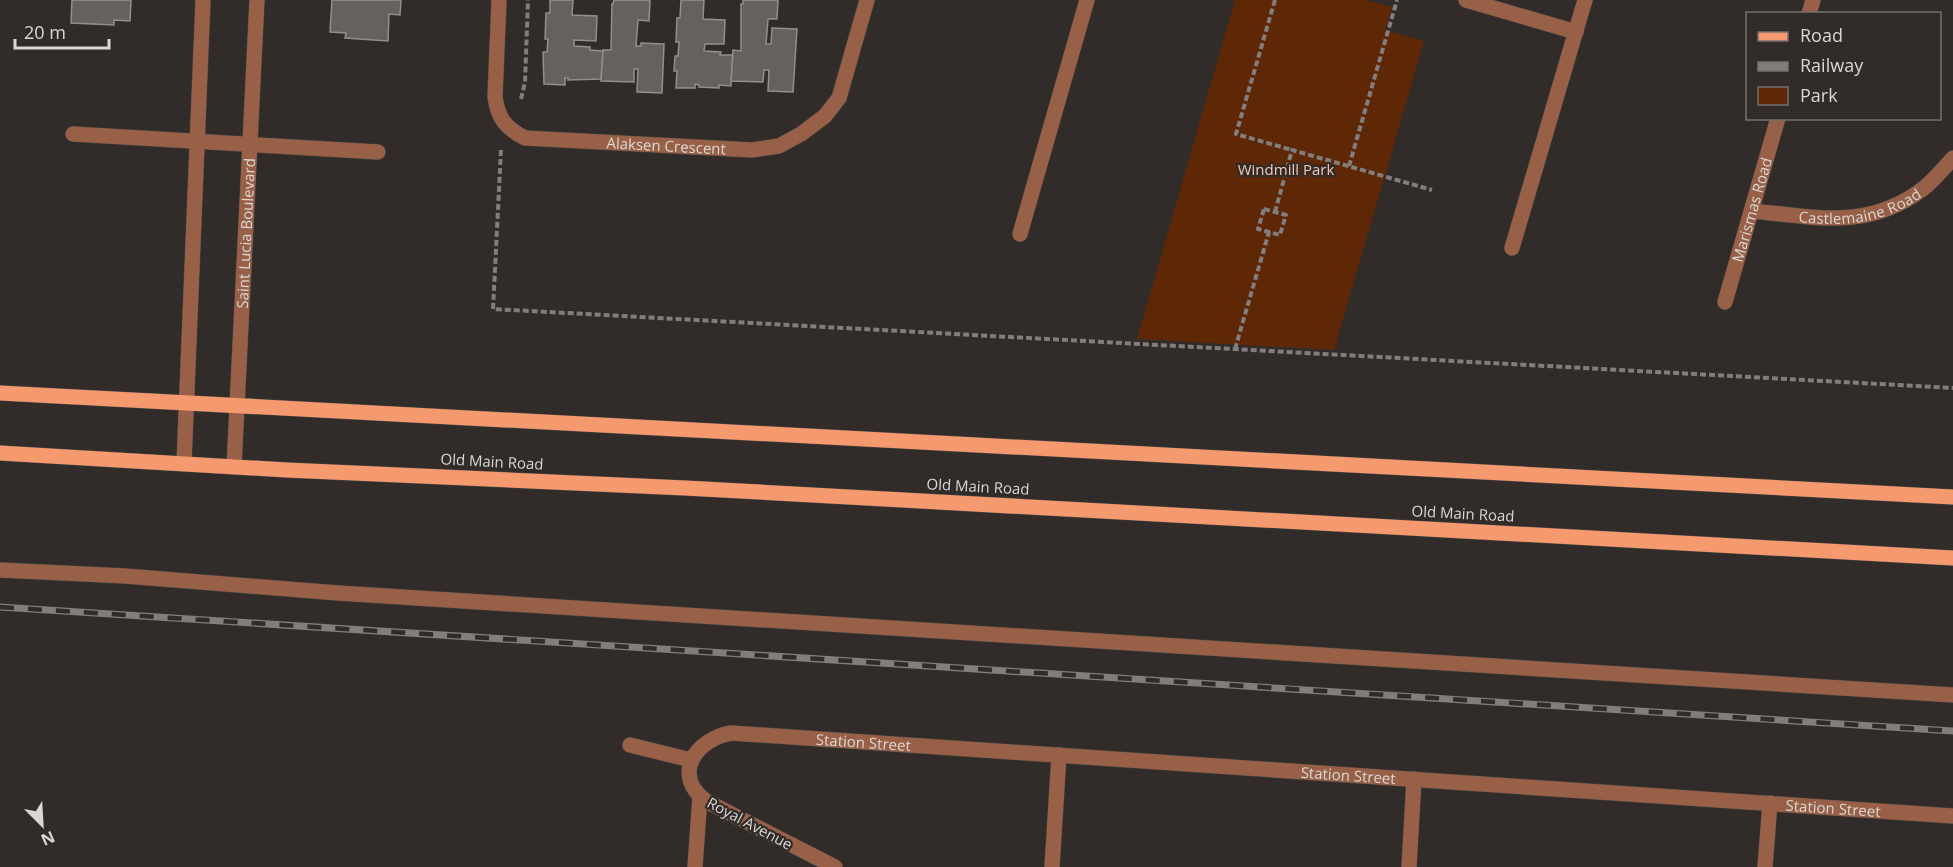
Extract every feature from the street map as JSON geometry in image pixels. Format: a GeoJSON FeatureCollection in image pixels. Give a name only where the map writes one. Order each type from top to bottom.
{"type":"FeatureCollection","features":[{"type":"Feature","properties":{"kind":"main road"},"geometry":{"type":"LineString","coordinates":[[0,393],[1953,497]]}},
{"type":"Feature","properties":{"kind":"main road","name":"Old Main Road"},"geometry":{"type":"LineString","coordinates":[[0,453],[1953,558]]}},
{"type":"Feature","properties":{"kind":"street"},"geometry":{"type":"LineString","coordinates":[[184,463],[203,0]]}},
{"type":"Feature","properties":{"kind":"street","name":"Saint Lucia Boulevard"},"geometry":{"type":"LineString","coordinates":[[234,466],[257,0]]}},
{"type":"Feature","properties":{"kind":"street"},"geometry":{"type":"LineString","coordinates":[[499,0],[495,97],[497,112],[502,121]]}},
{"type":"Feature","properties":{"kind":"street","name":"Alaksen Crescent"},"geometry":{"type":"LineString","coordinates":[[502,121],[513,132],[525,138],[752,150],[779,146],[801,134],[825,116],[839,98],[867,0]]}},
{"type":"Feature","properties":{"kind":"street"},"geometry":{"type":"LineString","coordinates":[[1020,234],[1088,0]]}},
{"type":"Feature","properties":{"kind":"street"},"geometry":{"type":"LineString","coordinates":[[1466,0],[1576,32]]}},
{"type":"Feature","properties":{"kind":"street"},"geometry":{"type":"LineString","coordinates":[[1512,248],[1585,0]]}},
{"type":"Feature","properties":{"kind":"street","name":"Marismas Road"},"geometry":{"type":"LineString","coordinates":[[1725,302],[1777,120]]}},
{"type":"Feature","properties":{"kind":"street"},"geometry":{"type":"LineString","coordinates":[[73,134],[378,152]]}},
{"type":"Feature","properties":{"kind":"street","name":"Castlemaine Road"},"geometry":{"type":"LineString","coordinates":[[1752,211],[1836,219],[1875,214],[1893,207],[1918,192],[1953,158]]}},
{"type":"Feature","properties":{"kind":"street"},"geometry":{"type":"LineString","coordinates":[[0,570],[125,576],[338,593],[1953,695]]}},
{"type":"Feature","properties":{"kind":"street","name":"Station Street"},"geometry":{"type":"LineString","coordinates":[[692,760],[703,744],[731,733],[1953,816]]}},
{"type":"Feature","properties":{"kind":"street"},"geometry":{"type":"LineString","coordinates":[[630,745],[692,760],[690,778],[699,795],[695,867]]}},
{"type":"Feature","properties":{"kind":"street"},"geometry":{"type":"LineString","coordinates":[[1052,867],[1059,755]]}},
{"type":"Feature","properties":{"kind":"street"},"geometry":{"type":"LineString","coordinates":[[1409,867],[1414,779]]}},
{"type":"Feature","properties":{"kind":"street","name":"Royal Avenue"},"geometry":{"type":"LineString","coordinates":[[699,795],[835,867]]}},
{"type":"Feature","properties":{"kind":"street"},"geometry":{"type":"LineString","coordinates":[[1765,867],[1770,803]]}},
{"type":"Feature","properties":{"kind":"path"},"geometry":{"type":"LineString","coordinates":[[528,0],[525,82],[518,107],[502,121],[493,309],[1953,388]]}},
{"type":"Feature","properties":{"kind":"path"},"geometry":{"type":"LineString","coordinates":[[1275,0],[1236,134],[1432,190]]}},
{"type":"Feature","properties":{"kind":"path"},"geometry":{"type":"LineString","coordinates":[[1348,166],[1397,0]]}},
{"type":"Feature","properties":{"kind":"path"},"geometry":{"type":"LineString","coordinates":[[1275,212],[1292,150]]}},
{"type":"Feature","properties":{"kind":"path"},"geometry":{"type":"LineString","coordinates":[[1264,209],[1275,212],[1286,215],[1280,235],[1258,229],[1264,209]]}},
{"type":"Feature","properties":{"kind":"path"},"geometry":{"type":"LineString","coordinates":[[1235,349],[1269,232]]}},
{"type":"Feature","properties":{"kind":"green space","name":"Windmill Park"},"geometry":{"type":"Polygon","coordinates":[[[1235,0],[1366,0],[1392,7],[1385,30],[1424,41],[1334,350],[1137,339],[1235,0]]]}},
{"type":"Feature","properties":{"kind":"building"},"geometry":{"type":"Polygon","coordinates":[[[72,0],[131,0],[130,21],[114,20],[114,25],[71,23],[72,0]]]}},
{"type":"Feature","properties":{"kind":"building"},"geometry":{"type":"Polygon","coordinates":[[[332,0],[401,0],[400,15],[389,14],[388,41],[345,38],[346,33],[330,32],[332,0]]]}},
{"type":"Feature","properties":{"kind":"building"},"geometry":{"type":"Polygon","coordinates":[[[550,0],[573,0],[572,15],[597,16],[596,41],[574,40],[574,46],[603,51],[601,79],[568,80],[565,78],[565,85],[544,84],[543,52],[547,52],[546,13],[550,13],[550,0]]]}},
{"type":"Feature","properties":{"kind":"building"},"geometry":{"type":"Polygon","coordinates":[[[614,0],[650,0],[649,21],[638,20],[636,46],[641,46],[641,43],[664,44],[662,93],[637,92],[638,69],[634,69],[634,82],[601,81],[603,50],[611,50],[614,0]]]}},
{"type":"Feature","properties":{"kind":"building"},"geometry":{"type":"Polygon","coordinates":[[[681,0],[704,0],[703,19],[725,20],[724,44],[705,44],[704,51],[733,55],[731,86],[699,87],[695,84],[695,88],[676,88],[677,71],[674,71],[679,42],[676,42],[677,18],[680,18],[681,0]]]}},
{"type":"Feature","properties":{"kind":"building"},"geometry":{"type":"Polygon","coordinates":[[[743,0],[778,0],[777,19],[768,19],[766,44],[771,44],[772,28],[797,29],[793,92],[768,91],[769,70],[764,70],[763,82],[731,81],[733,50],[741,51],[741,4],[743,0]]]}},
{"type":"Feature","properties":{"kind":"railway"},"geometry":{"type":"LineString","coordinates":[[0,607],[1953,731]]}}]}
